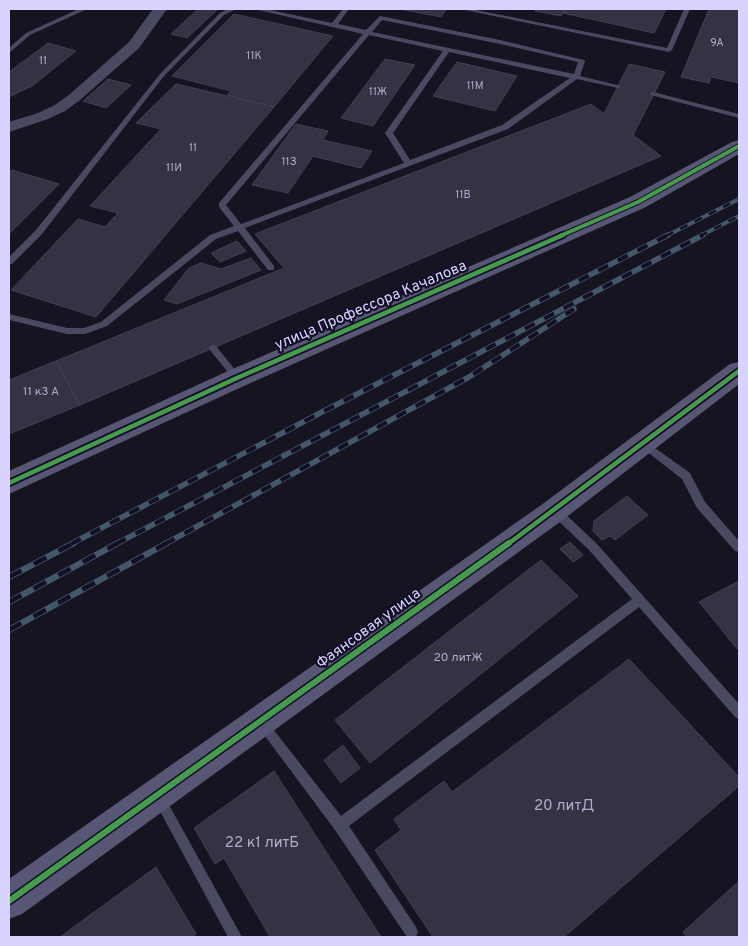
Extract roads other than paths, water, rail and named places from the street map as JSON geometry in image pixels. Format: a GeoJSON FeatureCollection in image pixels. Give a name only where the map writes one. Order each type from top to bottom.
{"type":"FeatureCollection","features":[{"type":"Feature","properties":{"kind":"street"},"geometry":{"type":"LineString","coordinates":[[9,127],[43,116],[60,108],[75,97],[134,45],[156,9]]}},
{"type":"Feature","properties":{"kind":"street","name":"улица Профессора Качалова"},"geometry":{"type":"LineString","coordinates":[[9,483],[237,378],[638,202],[739,146]]}},
{"type":"Feature","properties":{"kind":"street","name":"Фаянсовая улица"},"geometry":{"type":"LineString","coordinates":[[9,901],[554,511],[739,371]]}},
{"type":"Feature","properties":{"kind":"lane"},"geometry":{"type":"LineString","coordinates":[[9,51],[28,34],[84,9]]}},
{"type":"Feature","properties":{"kind":"lane"},"geometry":{"type":"LineString","coordinates":[[9,262],[39,232],[162,76],[222,14],[233,9]]}},
{"type":"Feature","properties":{"kind":"lane"},"geometry":{"type":"LineString","coordinates":[[257,9],[618,86]]}},
{"type":"Feature","properties":{"kind":"lane"},"geometry":{"type":"LineString","coordinates":[[333,26],[346,9]]}},
{"type":"Feature","properties":{"kind":"lane"},"geometry":{"type":"LineString","coordinates":[[463,9],[669,50],[687,9]]}},
{"type":"Feature","properties":{"kind":"lane"},"geometry":{"type":"LineString","coordinates":[[9,317],[67,331],[85,331],[104,324],[213,237],[238,228],[408,164],[505,127],[576,77],[582,62],[500,42],[380,18],[222,205],[238,228],[271,268]]}},
{"type":"Feature","properties":{"kind":"lane"},"geometry":{"type":"LineString","coordinates":[[408,164],[389,134],[447,50]]}},
{"type":"Feature","properties":{"kind":"lane"},"geometry":{"type":"LineString","coordinates":[[653,94],[739,116]]}},
{"type":"Feature","properties":{"kind":"lane"},"geometry":{"type":"LineString","coordinates":[[213,348],[237,378]]}},
{"type":"Feature","properties":{"kind":"lane"},"geometry":{"type":"LineString","coordinates":[[644,444],[686,476],[701,505],[739,548]]}},
{"type":"Feature","properties":{"kind":"lane"},"geometry":{"type":"LineString","coordinates":[[554,511],[593,547],[739,713]]}},
{"type":"Feature","properties":{"kind":"lane"},"geometry":{"type":"LineString","coordinates":[[340,825],[640,600]]}},
{"type":"Feature","properties":{"kind":"lane"},"geometry":{"type":"LineString","coordinates":[[261,722],[340,825],[411,932]]}},
{"type":"Feature","properties":{"kind":"lane"},"geometry":{"type":"LineString","coordinates":[[158,795],[235,937]]}},
{"type":"Feature","properties":{"kind":"railway"},"geometry":{"type":"LineString","coordinates":[[666,236],[739,199]]}},
{"type":"Feature","properties":{"kind":"railway"},"geometry":{"type":"LineString","coordinates":[[700,236],[739,216]]}},
{"type":"Feature","properties":{"kind":"railway"},"geometry":{"type":"LineString","coordinates":[[71,544],[324,411],[668,235]]}},
{"type":"Feature","properties":{"kind":"railway"},"geometry":{"type":"LineString","coordinates":[[116,544],[703,235]]}},
{"type":"Feature","properties":{"kind":"railway"},"geometry":{"type":"LineString","coordinates":[[165,544],[469,377],[574,309]]}},
{"type":"Feature","properties":{"kind":"railway"},"geometry":{"type":"LineString","coordinates":[[9,577],[74,543]]}},
{"type":"Feature","properties":{"kind":"railway"},"geometry":{"type":"LineString","coordinates":[[9,602],[118,543]]}},
{"type":"Feature","properties":{"kind":"railway"},"geometry":{"type":"LineString","coordinates":[[9,630],[167,543]]}}]}
